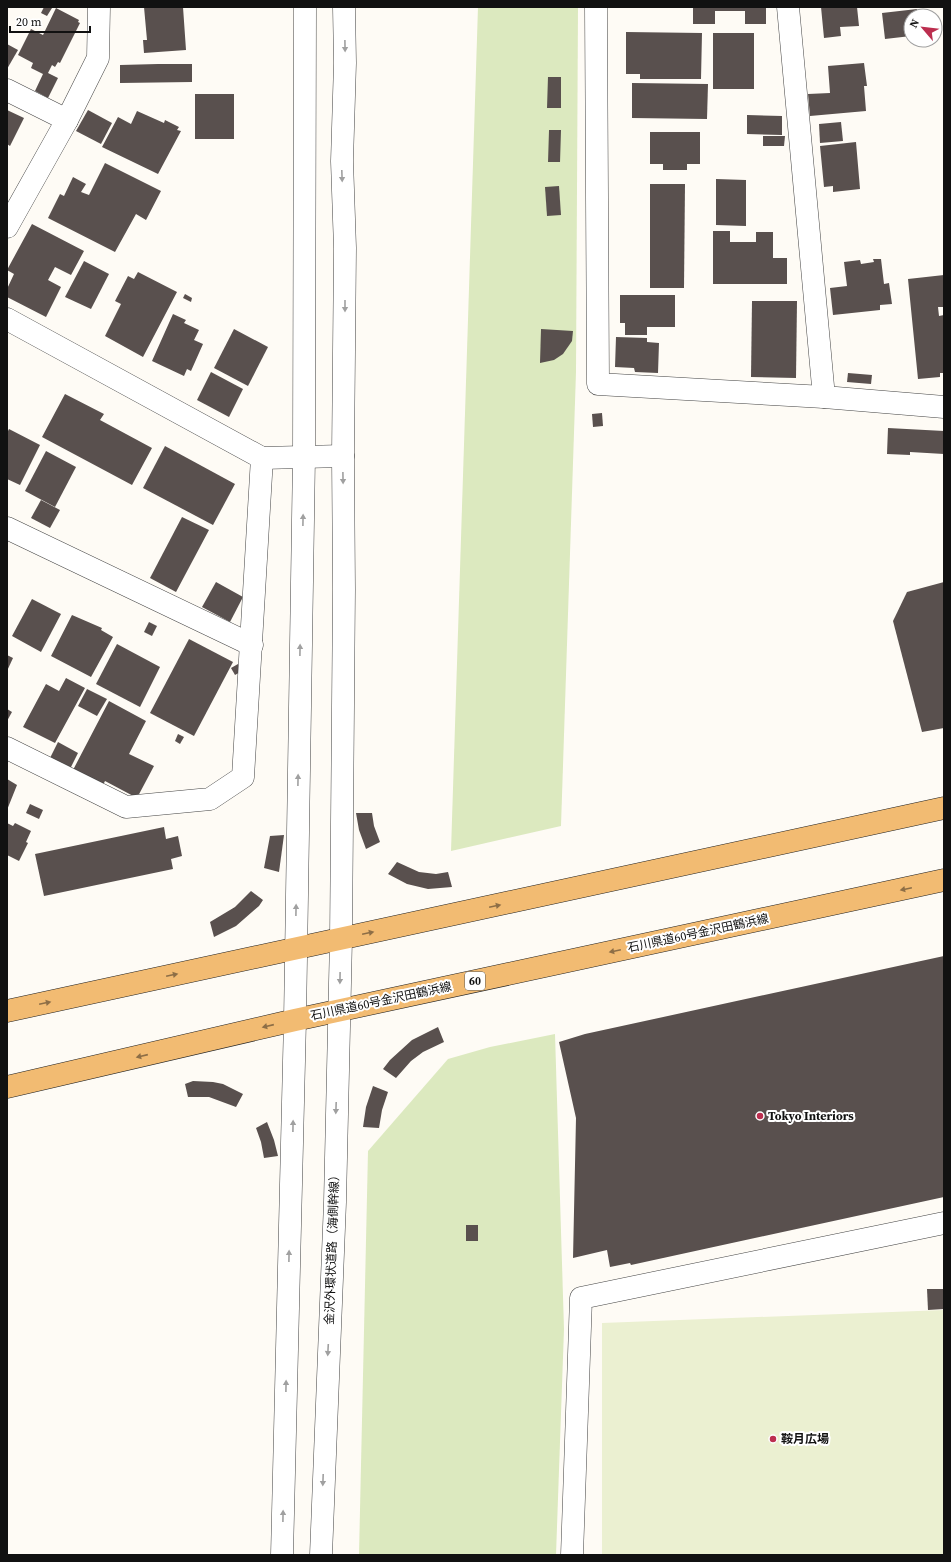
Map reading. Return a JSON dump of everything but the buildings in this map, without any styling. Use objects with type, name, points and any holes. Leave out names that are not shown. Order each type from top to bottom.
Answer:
[{"type":"main road","points":[[7,1011],[944,808]]},
{"type":"main road","name":"石川県道60号金沢田鶴浜線","points":[[7,1087],[339,1010],[944,880]]},
{"type":"street","points":[[7,227],[67,120],[98,58],[99,7]]},
{"type":"street","points":[[282,1555],[295,1020],[304,457],[305,7]]},
{"type":"street","name":"金沢外環状道路（海側幹線）","points":[[320,1555],[335,1202],[341,939],[344,589],[343,456],[345,248],[342,160],[345,63],[344,7]]},
{"type":"street","points":[[596,7],[598,384],[824,397],[944,407]]},
{"type":"street","points":[[788,7],[824,397]]},
{"type":"street","points":[[7,90],[67,120]]},
{"type":"street","points":[[7,319],[262,458],[343,456]]},
{"type":"street","points":[[7,748],[126,807],[210,799],[244,777],[262,458]]},
{"type":"street","points":[[7,528],[252,645]]},
{"type":"street","points":[[572,1555],[581,1298],[944,1222]]},
{"type":"green space","points":[[478,7],[578,7],[576,372],[561,826],[451,851]]},
{"type":"green space","points":[[555,1034],[564,1329],[556,1555],[359,1555],[368,1151],[448,1059],[490,1047]]},
{"type":"green space","name":"鞍月広場","points":[[944,1310],[944,1555],[602,1555],[602,1323]]},
{"type":"place","name":"Tokyo Interiors","points":[[760,1116]]},
{"type":"place","name":"鞍月広場","points":[[773,1439]]}]
